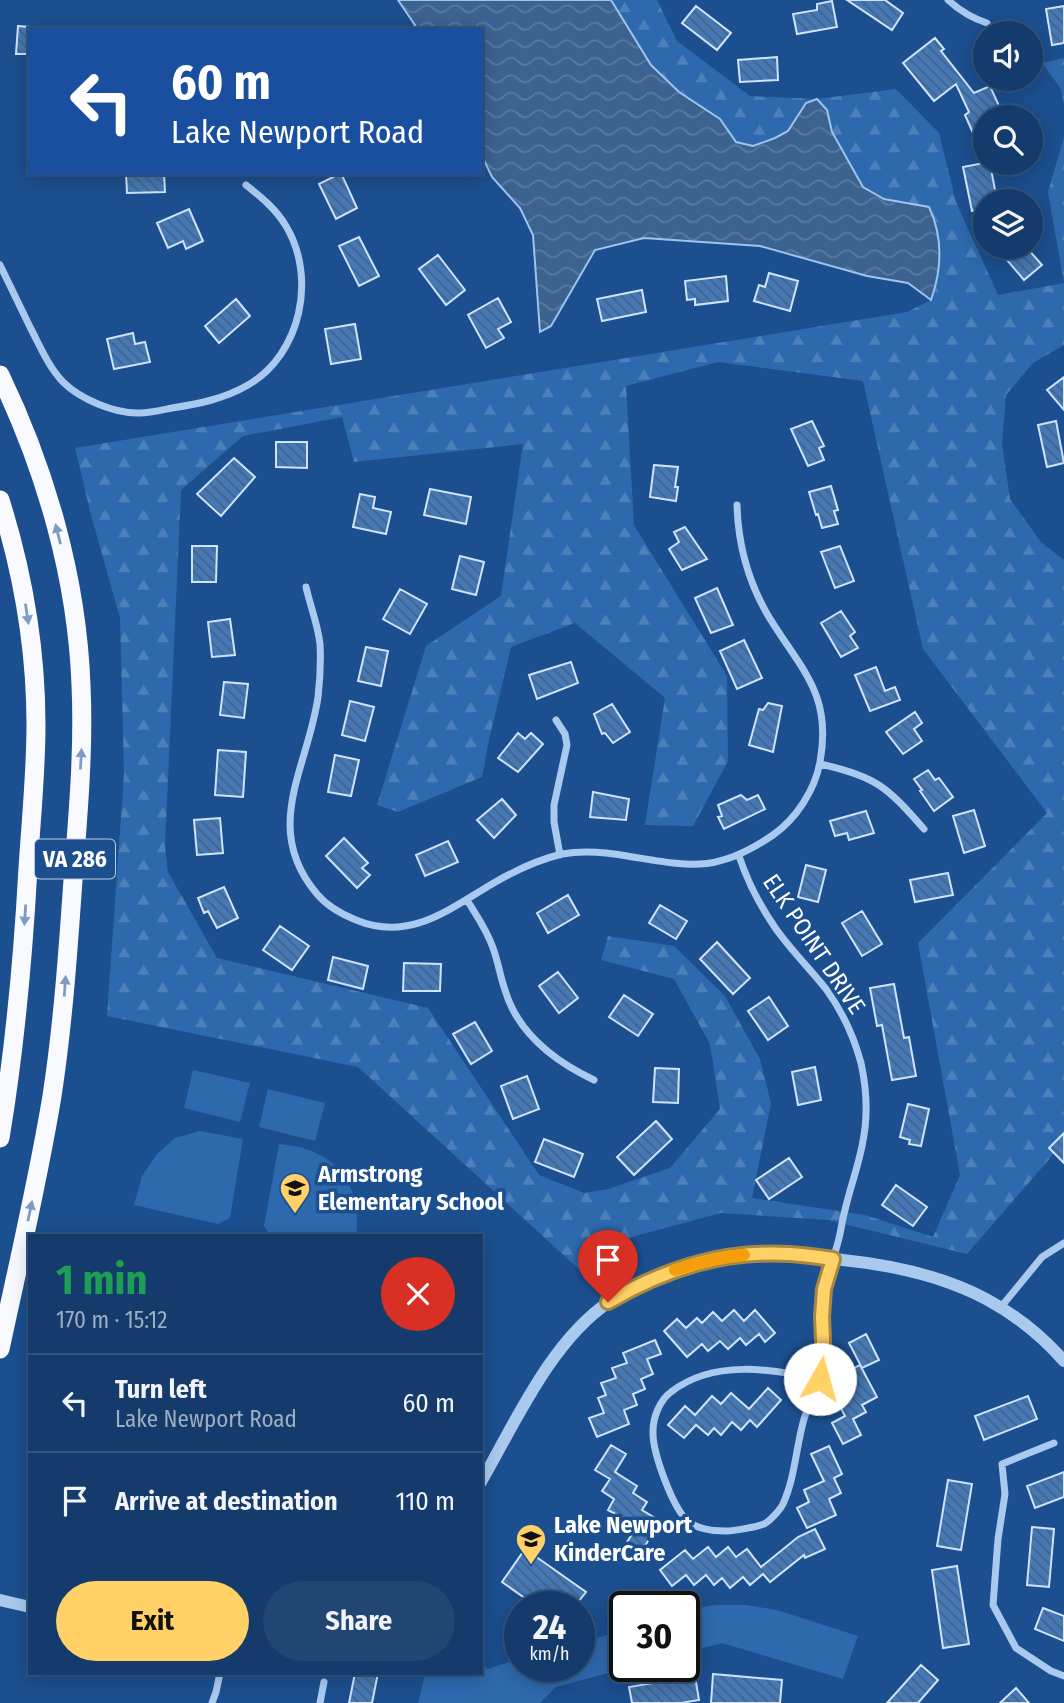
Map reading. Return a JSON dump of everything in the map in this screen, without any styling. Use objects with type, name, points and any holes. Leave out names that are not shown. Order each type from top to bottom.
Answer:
[{"type":"highway","name":"VA 286","points":[[0,375],[27,437],[57,531],[75,620],[82,714],[78,812],[61,1028],[44,1140],[0,1349]]},
{"type":"highway","name":"VA 286","points":[[0,500],[24,594],[34,663],[36,726],[21,974],[13,1054],[0,1138]]},
{"type":"street","points":[[948,0],[972,18],[981,21]]},
{"type":"street","points":[[0,265],[46,357],[64,382],[91,401],[110,409],[140,413],[198,404],[226,396],[249,385],[278,358],[289,340],[299,312],[302,280],[299,256],[277,213],[246,185]]},
{"type":"street","points":[[306,587],[320,642],[320,671],[318,699],[290,807],[289,827],[298,865],[307,882],[328,905],[344,916],[372,925],[400,927],[419,924],[437,917],[520,869],[560,855],[598,851],[682,865],[721,862],[755,847],[780,830],[796,814],[807,797],[820,764],[823,735],[821,713],[816,692],[807,674],[766,611],[752,584],[742,554],[737,505]]},
{"type":"street","points":[[556,720],[565,734],[567,745],[554,805],[560,855]]},
{"type":"street","points":[[820,764],[849,770],[881,785],[924,829]]},
{"type":"street","name":"ELK POINT DRIVE","points":[[738,856],[759,904],[839,1009],[860,1060],[866,1096],[862,1146],[824,1289],[824,1363],[820,1379]]},
{"type":"street","points":[[467,900],[494,948],[505,991],[522,1027],[554,1058],[594,1080]]},
{"type":"street","points":[[1001,1307],[1042,1257],[1064,1243]]},
{"type":"street","points":[[483,1478],[537,1381],[576,1331],[608,1302],[636,1286],[696,1263],[727,1257],[789,1254],[870,1262],[914,1272],[955,1285],[1001,1307],[1029,1327],[1064,1362]]},
{"type":"street","points":[[749,1368],[820,1379],[804,1418],[795,1466],[782,1507],[765,1524],[727,1531],[703,1528],[689,1522],[676,1506],[657,1457],[653,1431],[658,1409],[669,1393],[694,1378],[749,1368]]},
{"type":"street","points":[[1054,1443],[1002,1464],[1005,1494],[998,1539],[993,1605],[1016,1648],[1051,1671],[1064,1676]]},
{"type":"street","points":[[0,1600],[28,1607]]},
{"type":"street","points":[[212,1703],[220,1675]]},
{"type":"street","points":[[320,1703],[324,1682]]},
{"type":"green space","points":[[611,0],[657,0],[677,41],[750,96],[817,99],[896,89],[939,133],[956,202],[973,240],[973,259],[982,259],[998,295],[1064,283],[1064,345],[1033,363],[1006,395],[1002,443],[1010,499],[1041,542],[1064,560],[1064,1142],[967,1254],[828,1220],[721,1213],[618,1243],[582,1272],[358,1067],[107,1016],[124,774],[120,618],[75,448],[907,312],[931,300],[911,203],[884,199],[863,187],[832,132],[827,110],[806,103],[788,131],[752,146],[736,142],[720,119],[679,92],[651,65]],"holes":[[[718,362],[863,381],[923,649],[1047,813],[918,943],[960,1175],[933,1237],[865,1215],[752,1198],[771,1103],[760,1059],[725,996],[674,946],[608,936],[601,960],[674,979],[710,1044],[720,1109],[670,1168],[608,1189],[584,1193],[539,1175],[428,1008],[217,958],[168,872],[165,846],[181,490],[243,436],[342,417],[354,462],[523,444],[501,596],[426,646],[377,805],[398,812],[482,777],[511,647],[575,623],[665,698],[645,825],[693,826],[728,761],[727,676],[634,525],[626,386]]]},
{"type":"green space","points":[[1064,58],[1064,105],[1061,89],[1043,63]]},
{"type":"green space","points":[[1064,137],[1064,283],[1048,192]]},
{"type":"green space","points":[[193,1070],[250,1083],[240,1122],[184,1108]]},
{"type":"green space","points":[[268,1089],[325,1103],[315,1141],[259,1127]]},
{"type":"green space","points":[[200,1131],[243,1139],[230,1218],[218,1224],[134,1205],[142,1176],[157,1154],[175,1138]]},
{"type":"green space","points":[[279,1144],[300,1147],[320,1155],[341,1171],[348,1182],[356,1207],[356,1234],[269,1234],[264,1226]]},
{"type":"green space","points":[[746,1605],[777,1610],[858,1636],[843,1679],[722,1643],[700,1649],[700,1608]]},
{"type":"green space","points":[[609,1635],[609,1673],[595,1677],[595,1638]]},
{"type":"green space","points":[[483,1662],[487,1669],[504,1664],[504,1682],[575,1682],[556,1687],[540,1703],[418,1703],[425,1675],[483,1675]]},
{"type":"water","points":[[398,0],[611,0],[651,65],[679,92],[720,119],[736,142],[753,146],[775,138],[788,131],[806,103],[817,99],[827,110],[832,132],[863,187],[884,199],[929,207],[939,241],[939,265],[931,300],[908,283],[867,276],[760,246],[644,238],[595,250],[551,326],[540,332],[533,235],[520,208],[492,177],[483,158],[483,28],[414,28],[415,25]]},
{"type":"building","points":[[847,0],[885,0],[903,13],[892,30]]},
{"type":"building","points":[[832,1],[837,27],[797,34],[793,14],[817,10],[817,4]]},
{"type":"building","points":[[696,6],[731,33],[717,50],[682,23]]},
{"type":"building","points":[[1064,6],[1064,43],[1052,45],[1046,9]]},
{"type":"building","points":[[18,26],[30,27],[28,54],[16,54]]},
{"type":"building","points":[[935,38],[944,49],[941,51],[974,93],[992,91],[999,105],[973,105],[973,133],[965,115],[969,112],[956,84],[934,101],[903,63]]},
{"type":"building","points":[[777,57],[778,80],[740,82],[738,60]]},
{"type":"building","points":[[973,165],[973,175],[992,175],[995,189],[973,189],[972,211],[963,167]]},
{"type":"building","points":[[126,175],[164,175],[165,192],[127,193]]},
{"type":"building","points":[[342,175],[357,208],[336,219],[319,184]]},
{"type":"building","points":[[189,209],[203,241],[186,249],[183,241],[168,248],[157,223]]},
{"type":"building","points":[[359,237],[379,276],[359,286],[339,246]]},
{"type":"building","points":[[438,255],[465,290],[446,305],[419,269]]},
{"type":"building","points":[[1006,259],[1037,259],[1042,265],[1024,280]]},
{"type":"building","points":[[769,273],[798,281],[790,311],[754,301],[759,285],[765,287]]},
{"type":"building","points":[[726,276],[728,301],[695,305],[695,299],[687,300],[685,281]]},
{"type":"building","points":[[642,290],[646,312],[602,321],[597,299]]},
{"type":"building","points":[[498,298],[511,322],[498,329],[504,338],[486,348],[468,315]]},
{"type":"building","points":[[236,299],[250,316],[219,343],[205,326]]},
{"type":"building","points":[[355,324],[361,359],[331,364],[325,329]]},
{"type":"building","points":[[133,333],[135,344],[145,342],[150,362],[114,369],[107,339]]},
{"type":"building","points":[[1064,377],[1064,410],[1047,390]]},
{"type":"building","points":[[812,421],[824,446],[819,448],[824,460],[808,466],[791,429]]},
{"type":"building","points":[[1056,421],[1064,463],[1047,467],[1038,425]]},
{"type":"building","points":[[276,442],[307,442],[307,468],[276,467]]},
{"type":"building","points":[[234,458],[255,477],[221,516],[197,494]]},
{"type":"building","points":[[654,465],[678,467],[676,501],[650,497]]},
{"type":"building","points":[[831,486],[838,510],[834,511],[838,524],[822,528],[809,492]]},
{"type":"building","points":[[430,489],[471,497],[466,524],[424,515]]},
{"type":"building","points":[[360,494],[375,497],[373,508],[391,512],[386,534],[353,527]]},
{"type":"building","points":[[685,527],[707,559],[682,570],[669,549],[679,542],[674,532]]},
{"type":"building","points":[[192,546],[217,546],[216,582],[192,582]]},
{"type":"building","points":[[840,546],[854,581],[835,588],[821,552]]},
{"type":"building","points":[[460,556],[484,562],[476,595],[452,589]]},
{"type":"building","points":[[717,588],[733,625],[711,633],[695,598]]},
{"type":"building","points":[[400,589],[427,604],[410,634],[383,619]]},
{"type":"building","points":[[841,611],[855,632],[850,636],[858,648],[841,657],[821,623]]},
{"type":"building","points":[[230,619],[235,655],[212,657],[208,622]]},
{"type":"building","points":[[744,640],[762,678],[737,689],[720,651]]},
{"type":"building","points":[[366,647],[388,651],[381,686],[358,681]]},
{"type":"building","points":[[571,662],[578,683],[537,699],[529,675]]},
{"type":"building","points":[[876,667],[885,691],[895,687],[900,700],[870,711],[855,675]]},
{"type":"building","points":[[224,682],[248,684],[244,718],[220,715]]},
{"type":"building","points":[[350,701],[374,707],[365,741],[342,735]]},
{"type":"building","points":[[768,703],[782,706],[773,752],[749,745],[759,709],[763,710]]},
{"type":"building","points":[[612,704],[630,732],[613,743],[605,733],[602,734],[594,714]]},
{"type":"building","points":[[915,712],[922,723],[914,729],[922,741],[903,754],[886,732]]},
{"type":"building","points":[[518,733],[525,739],[531,733],[543,744],[518,772],[498,758]]},
{"type":"building","points":[[218,750],[246,752],[243,797],[215,795]]},
{"type":"building","points":[[335,755],[359,760],[351,796],[328,792]]},
{"type":"building","points":[[928,770],[935,780],[939,778],[953,797],[934,811],[914,779]]},
{"type":"building","points":[[593,792],[629,799],[626,820],[590,817]]},
{"type":"building","points":[[741,795],[747,800],[758,795],[765,809],[724,829],[718,817],[722,816],[718,805]]},
{"type":"building","points":[[502,799],[516,815],[494,838],[477,820]]},
{"type":"building","points":[[974,810],[985,846],[964,853],[953,816]]},
{"type":"building","points":[[866,811],[874,833],[849,840],[847,833],[835,836],[830,821]]},
{"type":"building","points":[[220,818],[223,853],[197,855],[194,820]]},
{"type":"building","points":[[344,838],[368,863],[362,868],[370,875],[357,888],[326,856]]},
{"type":"building","points":[[448,841],[458,862],[425,876],[416,855]]},
{"type":"building","points":[[806,865],[826,870],[818,902],[798,897]]},
{"type":"building","points":[[948,873],[953,895],[915,902],[910,880]]},
{"type":"building","points":[[224,887],[238,918],[217,928],[208,911],[204,913],[198,898]]},
{"type":"building","points":[[568,895],[579,915],[548,933],[537,913]]},
{"type":"building","points":[[660,905],[687,921],[676,939],[649,923]]},
{"type":"building","points":[[862,911],[882,944],[862,956],[842,923]]},
{"type":"building","points":[[280,926],[309,946],[292,970],[263,950]]},
{"type":"building","points":[[717,942],[750,978],[733,994],[700,959]]},
{"type":"building","points":[[333,957],[368,966],[363,989],[328,980]]},
{"type":"building","points":[[404,963],[441,964],[440,991],[403,991]]},
{"type":"building","points":[[558,972],[578,998],[559,1013],[539,986]]},
{"type":"building","points":[[894,984],[904,1038],[909,1037],[916,1076],[892,1080],[882,1025],[877,1026],[870,988]]},
{"type":"building","points":[[624,995],[653,1014],[638,1036],[609,1017]]},
{"type":"building","points":[[769,997],[788,1026],[768,1040],[748,1011]]},
{"type":"building","points":[[475,1022],[492,1051],[471,1064],[453,1034]]},
{"type":"building","points":[[815,1067],[821,1100],[798,1105],[792,1072]]},
{"type":"building","points":[[655,1068],[679,1069],[678,1103],[653,1102]]},
{"type":"building","points":[[527,1076],[539,1109],[513,1119],[501,1086]]},
{"type":"building","points":[[908,1104],[929,1109],[921,1146],[909,1144],[910,1140],[900,1137]]},
{"type":"building","points":[[656,1121],[672,1139],[634,1175],[617,1157]]},
{"type":"building","points":[[1064,1133],[1064,1163],[1049,1148]]},
{"type":"building","points":[[544,1139],[583,1154],[574,1177],[535,1162]]},
{"type":"building","points":[[789,1158],[802,1177],[769,1199],[756,1180]]},
{"type":"building","points":[[896,1185],[927,1207],[913,1226],[882,1205]]},
{"type":"building","points":[[734,1310],[744,1321],[755,1310],[775,1333],[765,1342],[759,1334],[746,1345],[740,1338],[728,1349],[720,1341],[708,1351],[702,1344],[687,1357],[664,1331],[677,1319],[686,1328],[697,1318],[702,1323],[713,1312],[722,1321]]},
{"type":"building","points":[[866,1334],[879,1360],[862,1368],[849,1343]]},
{"type":"building","points":[[655,1340],[661,1354],[647,1359],[653,1374],[641,1379],[645,1389],[633,1394],[637,1405],[624,1410],[629,1424],[597,1437],[589,1418],[604,1413],[598,1398],[606,1395],[601,1383],[616,1378],[612,1368],[627,1363],[623,1353]]},
{"type":"building","points":[[860,1365],[877,1397],[862,1405],[866,1412],[853,1419],[861,1435],[843,1444],[832,1423],[845,1416],[833,1393],[845,1387],[839,1375]]},
{"type":"building","points":[[768,1388],[781,1400],[757,1427],[750,1420],[741,1430],[732,1422],[721,1435],[714,1428],[708,1435],[696,1425],[684,1438],[668,1425],[685,1406],[695,1415],[712,1396],[721,1404],[731,1393],[749,1409]]},
{"type":"building","points":[[1028,1396],[1037,1419],[984,1440],[975,1416]]},
{"type":"building","points":[[611,1445],[626,1454],[615,1472],[637,1486],[633,1493],[647,1502],[642,1510],[660,1521],[642,1551],[627,1542],[634,1531],[618,1522],[621,1517],[608,1510],[614,1499],[602,1491],[610,1479],[595,1470]]},
{"type":"building","points":[[829,1446],[842,1474],[834,1478],[841,1493],[829,1499],[836,1515],[807,1528],[797,1508],[809,1502],[804,1490],[824,1481],[811,1454]]},
{"type":"building","points":[[1064,1472],[1064,1497],[1035,1508],[1027,1486]]},
{"type":"building","points":[[948,1480],[972,1484],[961,1550],[937,1546]]},
{"type":"building","points":[[1032,1527],[1054,1529],[1049,1587],[1027,1585]]},
{"type":"building","points":[[815,1529],[825,1549],[805,1558],[804,1555],[770,1582],[763,1574],[750,1585],[743,1577],[730,1588],[722,1578],[714,1585],[706,1575],[694,1585],[686,1575],[672,1586],[660,1570],[685,1550],[693,1559],[708,1547],[716,1557],[728,1547],[736,1557],[747,1549],[761,1567],[798,1537]]},
{"type":"building","name":"Lake Newport KinderCare","points":[[525,1549],[585,1591],[515,1591],[502,1582]]},
{"type":"building","points":[[957,1566],[969,1644],[943,1648],[932,1570]]},
{"type":"building","points":[[1043,1608],[1064,1616],[1064,1641],[1035,1629]]},
{"type":"building","points":[[921,1665],[938,1680],[918,1703],[887,1703]]},
{"type":"building","points":[[713,1674],[782,1680],[780,1703],[711,1703]]},
{"type":"building","points":[[355,1675],[378,1675],[372,1703],[349,1703]]},
{"type":"building","points":[[659,1682],[696,1682],[699,1700],[681,1703],[632,1703],[629,1687]]},
{"type":"building","points":[[1016,1688],[1029,1703],[1000,1703]]},
{"type":"slow traffic","points":[[675,1270],[696,1263],[744,1255]]},
{"type":"place","name":"Armstrong Elementary School","points":[[295,1215]]},
{"type":"place","name":"Lake Newport KinderCare","points":[[531,1566]]},
{"type":"route","points":[[608,1302],[662,1274],[727,1257],[789,1254],[833,1259],[824,1289],[824,1363],[820,1379]]}]
